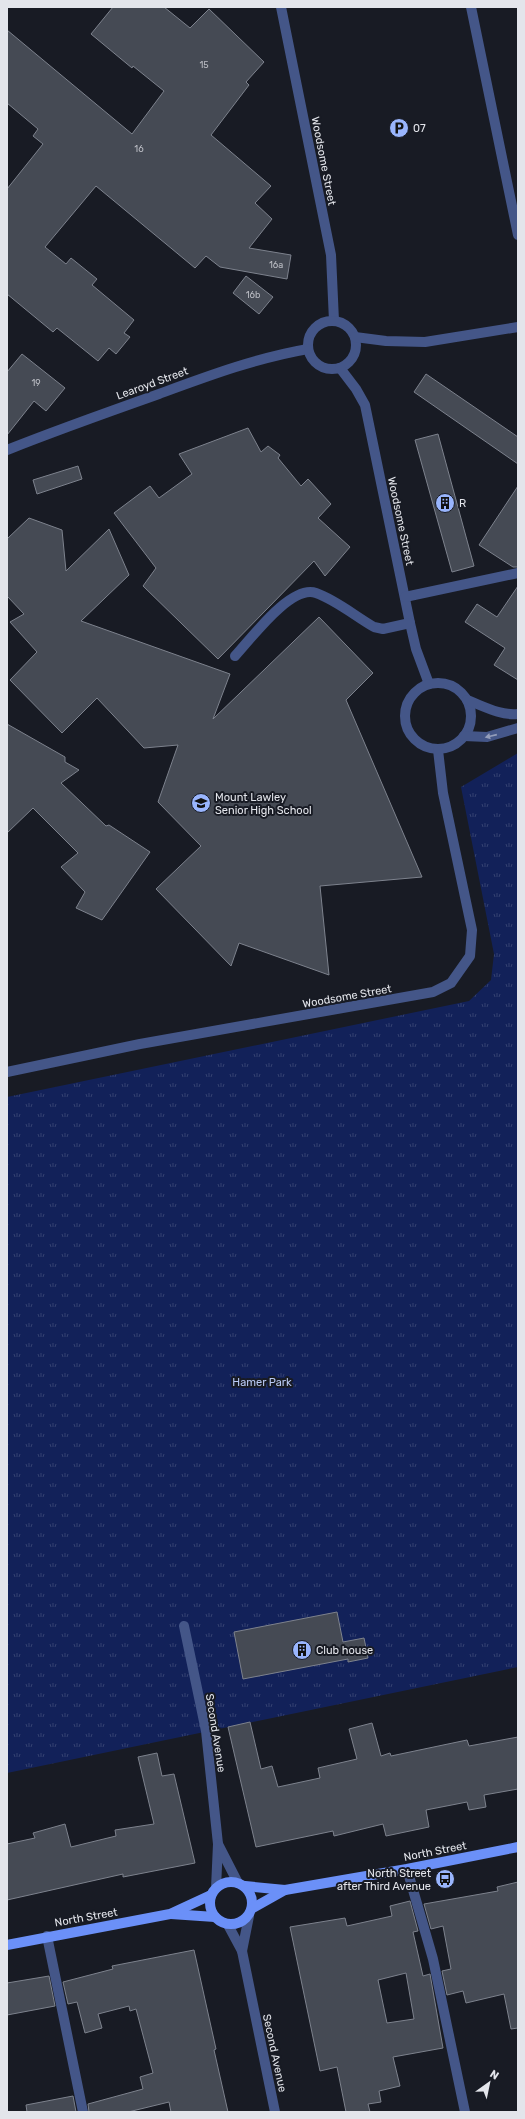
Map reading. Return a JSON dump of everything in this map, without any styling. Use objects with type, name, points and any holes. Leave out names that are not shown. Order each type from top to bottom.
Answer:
[{"type":"main road","name":"North Street","points":[[241,1884],[285,1890],[407,1869],[518,1846]]},
{"type":"main road","points":[[222,1884],[241,1884],[252,1896],[251,1912],[243,1922],[228,1925],[215,1917],[210,1903],[214,1892],[222,1884]]},
{"type":"main road","name":"North Street","points":[[251,1912],[285,1890]]},
{"type":"main road","name":"North Street","points":[[170,1914],[214,1892]]},
{"type":"main road","name":"North Street","points":[[7,1945],[47,1936],[170,1914],[215,1917]]},
{"type":"street","name":"Woodsome Street","points":[[281,7],[331,255],[334,320]]},
{"type":"street","points":[[471,7],[518,235]]},
{"type":"street","points":[[334,320],[347,326],[356,337],[357,345],[352,359],[340,368],[333,370],[319,366],[313,361],[308,349],[308,340],[314,328],[327,321],[334,320]]},
{"type":"street","points":[[356,337],[386,341],[424,342],[518,327]]},
{"type":"street","name":"Learoyd Street","points":[[7,450],[211,374],[258,359],[308,349]]},
{"type":"street","name":"Woodsome Street","points":[[340,368],[356,389],[365,405],[416,650],[429,684]]},
{"type":"street","points":[[405,597],[518,573]]},
{"type":"street","points":[[235,656],[288,600],[301,592],[314,592],[374,627],[383,628],[410,623]]},
{"type":"street","points":[[429,684],[449,684],[458,689],[467,700],[472,713],[468,732],[455,745],[438,750],[428,748],[418,743],[406,726],[406,705],[419,688],[429,684]]},
{"type":"street","points":[[467,700],[490,709],[512,715],[518,714]]},
{"type":"street","points":[[464,736],[487,737],[518,728]]},
{"type":"street","name":"Woodsome Street","points":[[7,1072],[140,1044],[433,992],[451,983],[470,956],[472,930],[443,793],[438,750]]},
{"type":"street","name":"Second Avenue","points":[[184,1626],[206,1731],[218,1844],[214,1892]]},
{"type":"street","name":"Second Avenue","points":[[218,1844],[241,1884]]},
{"type":"street","points":[[407,1869],[433,1959],[465,2112]]},
{"type":"street","name":"Second Avenue","points":[[242,1951],[251,1912]]},
{"type":"street","name":"Second Avenue","points":[[228,1925],[242,1951],[275,2112]]},
{"type":"street","points":[[47,1936],[83,2112]]},
{"type":"green space","name":"Hamer Park","points":[[518,753],[518,1667],[7,1773],[7,1097],[469,1001],[491,980],[494,954],[461,787]]},
{"type":"building","points":[[113,7],[164,7],[190,28],[209,9],[264,62],[246,82],[249,85],[211,135],[271,186],[255,203],[272,219],[249,248],[291,255],[287,279],[220,267],[206,256],[195,268],[96,186],[45,247],[66,264],[71,258],[97,279],[92,285],[134,320],[124,333],[130,337],[116,354],[109,348],[98,361],[57,328],[53,332],[7,294],[7,189],[43,144],[33,136],[38,129],[7,103],[7,30],[132,134],[164,91],[133,66],[132,68],[91,34]]},
{"type":"building","points":[[246,276],[273,297],[259,314],[233,293]]},
{"type":"building","points":[[22,354],[65,388],[46,411],[34,401],[7,435],[7,372]]},
{"type":"building","points":[[426,374],[518,437],[518,464],[414,392]]},
{"type":"building","points":[[248,428],[261,452],[268,446],[280,455],[278,458],[301,486],[308,479],[331,504],[318,518],[350,547],[325,576],[314,561],[218,659],[143,586],[156,568],[114,513],[150,486],[159,498],[192,474],[179,454]]},
{"type":"building","name":"R","points":[[438,434],[474,566],[452,572],[415,440]]},
{"type":"building","points":[[78,466],[82,479],[37,494],[33,480]]},
{"type":"building","points":[[518,486],[518,567],[513,567],[479,545]]},
{"type":"building","points":[[29,518],[62,530],[66,571],[109,529],[129,575],[81,621],[230,674],[213,719],[319,617],[373,673],[346,700],[422,877],[320,886],[329,975],[239,943],[231,966],[156,889],[201,846],[158,802],[178,745],[144,748],[97,698],[62,733],[10,680],[37,652],[10,622],[24,614],[7,596],[7,539]]},
{"type":"building","points":[[518,586],[518,680],[494,665],[505,648],[465,622],[477,604],[497,617]]},
{"type":"building","points":[[7,724],[65,757],[65,762],[79,770],[61,783],[106,826],[109,825],[150,852],[102,920],[76,908],[85,892],[61,867],[78,853],[33,808],[7,833]]},
{"type":"building","name":"Club house","points":[[337,1612],[343,1642],[364,1638],[368,1658],[348,1662],[348,1659],[243,1679],[234,1632]]},
{"type":"building","points":[[250,1722],[261,1769],[272,1766],[278,1787],[320,1778],[318,1768],[357,1759],[349,1729],[372,1723],[381,1756],[390,1753],[391,1756],[467,1740],[469,1746],[518,1737],[518,1789],[484,1795],[486,1807],[469,1810],[467,1802],[426,1810],[429,1827],[386,1836],[383,1824],[334,1836],[333,1831],[256,1847],[228,1727]]},
{"type":"building","points":[[157,1753],[162,1776],[174,1774],[195,1863],[123,1877],[123,1874],[7,1900],[7,1844],[35,1838],[33,1833],[65,1824],[71,1847],[116,1836],[115,1830],[154,1824],[138,1757]]},
{"type":"building","points":[[518,1882],[518,2028],[511,2029],[504,1994],[466,2003],[463,1991],[447,1995],[442,1971],[451,1969],[443,1926],[431,1929],[424,1904],[498,1891],[497,1887]]},
{"type":"building","points":[[410,1901],[418,1931],[413,1932],[423,1976],[430,1974],[443,2048],[393,2057],[400,2086],[379,2091],[381,2102],[368,2104],[370,2112],[346,2112],[337,2067],[320,2071],[290,1927],[345,1918],[347,1926],[392,1916],[390,1906]],"holes":[[[406,1973],[414,2019],[387,2023],[378,1980]]]},
{"type":"building","points":[[194,1950],[228,2112],[171,2112],[169,2102],[128,2112],[89,2112],[88,2104],[143,2089],[140,2077],[153,2073],[136,2009],[130,2011],[129,2006],[98,2014],[102,2028],[85,2033],[77,2002],[68,2004],[63,1982],[113,1969],[112,1966]]},
{"type":"building","points":[[49,1976],[55,2006],[7,2015],[7,1983]]},
{"type":"building","points":[[73,2096],[76,2112],[27,2112],[26,2105]]},
{"type":"place","name":"07","points":[[399,128]]},
{"type":"place","name":"R","points":[[445,503]]},
{"type":"place","name":"Mount Lawley Senior High School","points":[[201,803]]},
{"type":"place","name":"Club house","points":[[302,1650]]},
{"type":"place","name":"North Street after Third Avenue","points":[[445,1879]]}]
